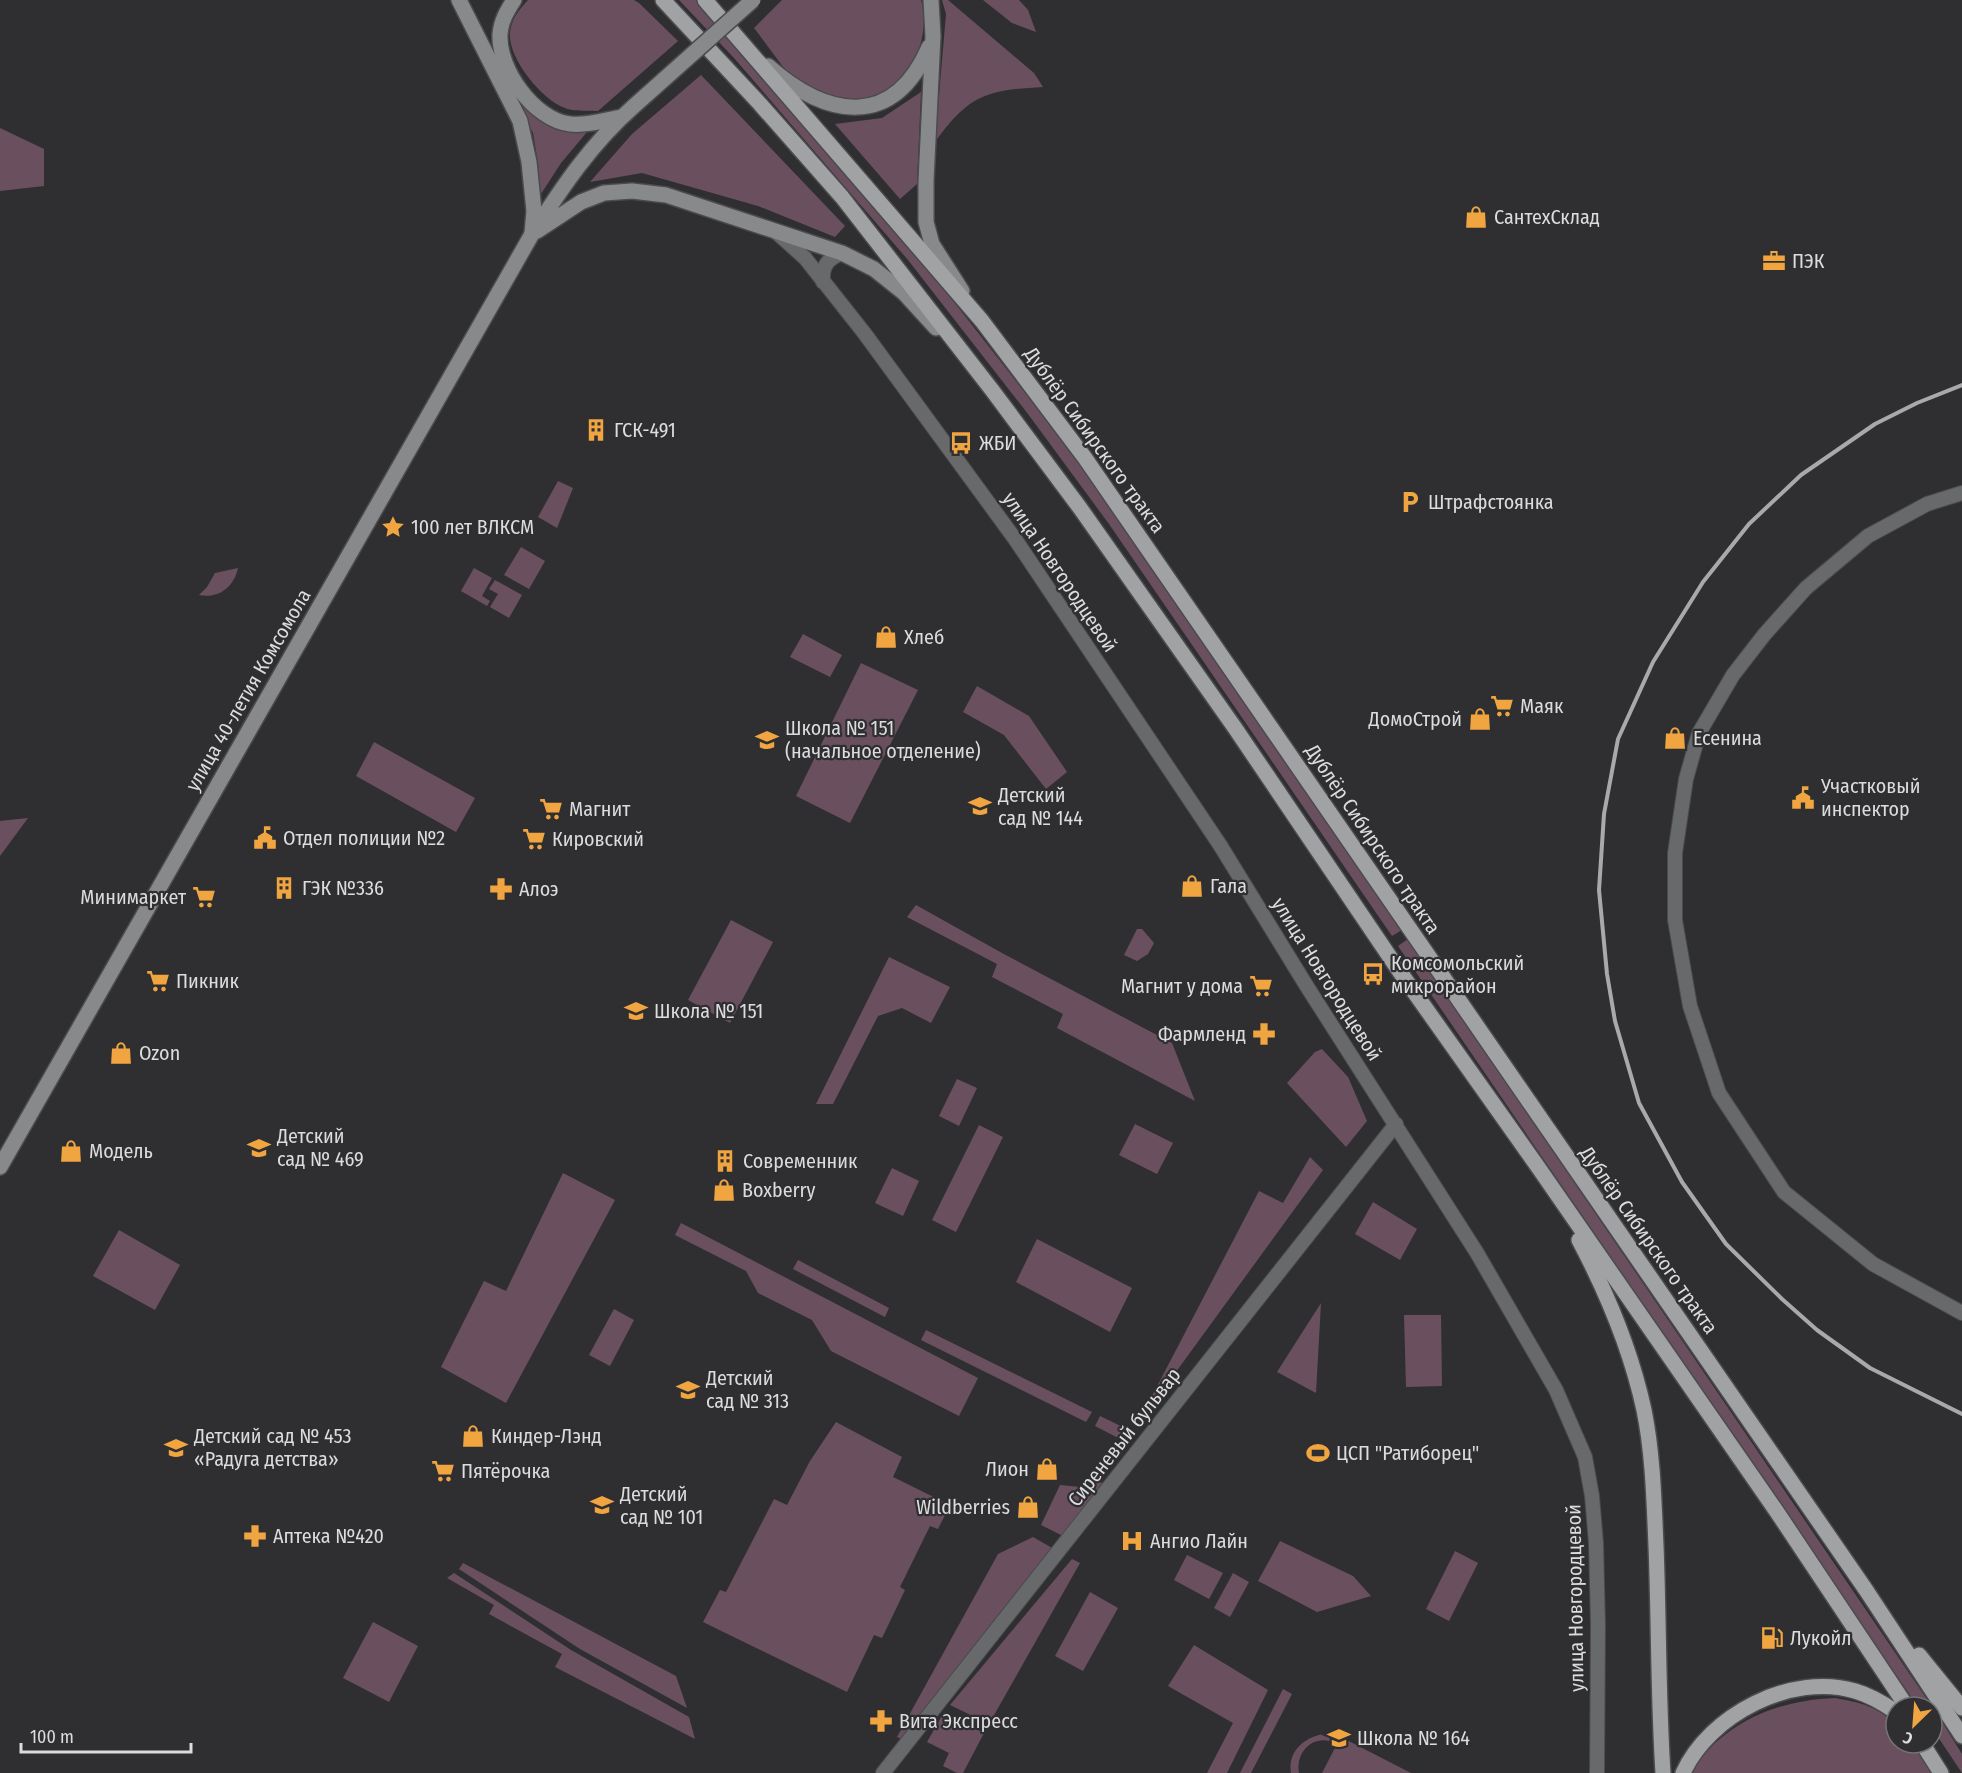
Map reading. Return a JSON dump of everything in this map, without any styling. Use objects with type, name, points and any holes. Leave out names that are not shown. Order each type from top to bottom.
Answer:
[{"type":"main road","points":[[459,0],[520,121],[531,182],[534,211],[532,234]]},
{"type":"main road","points":[[514,0],[502,21],[501,48],[512,76],[531,102],[543,112],[569,124],[621,117]]},
{"type":"main road","points":[[663,0],[842,197],[992,390],[1080,508],[1235,728],[1400,972],[1777,1512],[1899,1695]]},
{"type":"main road","name":"Дублёр Сибирского тракта","points":[[705,0],[982,321],[1085,458],[1866,1590],[1962,1736]]},
{"type":"main road","name":"улица 40-летия Комсомола","points":[[0,1167],[532,234],[571,174],[609,128],[753,0]]},
{"type":"main road","points":[[932,0],[933,36],[926,222],[932,244],[982,321]]},
{"type":"main road","points":[[742,42],[779,76],[797,89],[833,104],[859,108],[881,104],[903,88],[921,64],[933,36]]},
{"type":"main road","points":[[532,234],[581,202],[604,193],[632,190],[666,195],[842,253],[874,269],[904,293],[992,390]]},
{"type":"main road","points":[[1538,1167],[1591,1263],[1615,1317],[1644,1411],[1652,1470],[1655,1520],[1663,1773]]},
{"type":"main road","points":[[1866,1590],[1962,1708]]},
{"type":"main road","points":[[1683,1773],[1705,1740],[1723,1722],[1766,1699],[1787,1692],[1827,1687],[1853,1690],[1884,1705]]},
{"type":"main road","points":[[1930,1755],[1941,1773]]},
{"type":"main road","points":[[1938,1755],[1949,1773]]},
{"type":"street","name":"улица Новгородцевой","points":[[776,232],[805,258],[865,334],[1022,549],[1221,845],[1306,985],[1477,1253],[1556,1390],[1585,1457],[1592,1496],[1596,1543],[1597,1773]]},
{"type":"street","points":[[823,282],[826,263],[842,253]]},
{"type":"street","points":[[1962,493],[1927,504],[1868,536],[1806,588],[1764,635],[1733,675],[1699,733],[1686,779],[1675,853],[1675,920],[1690,1006],[1719,1093],[1784,1192],[1873,1264],[1962,1312]]},
{"type":"street","name":"Сиреневый бульвар","points":[[883,1773],[1396,1124]]},
{"type":"shaded area","points":[[528,0],[634,0],[678,41],[598,111],[569,109],[556,103],[537,87],[514,53],[510,32],[512,22]]},
{"type":"shaded area","points":[[679,0],[696,0],[748,56],[925,265],[1069,449],[1136,541],[1402,930],[1392,936],[1109,524],[1028,414],[908,260],[734,58]]},
{"type":"shaded area","points":[[782,0],[921,0],[924,16],[919,49],[902,78],[875,96],[844,99],[813,91],[796,82],[754,28]]},
{"type":"shaded area","points":[[942,0],[948,0],[1034,73],[1043,87],[1007,90],[980,98],[958,114],[935,142],[946,14]]},
{"type":"shaded area","points":[[983,0],[1019,0],[1028,10],[1036,32],[1012,23]]},
{"type":"shaded area","points":[[701,75],[845,226],[835,237],[758,206],[642,173],[590,182],[632,134]]},
{"type":"shaded area","points":[[509,86],[571,131],[587,132],[561,163],[539,197],[538,163],[533,133]]},
{"type":"shaded area","points":[[921,92],[917,184],[900,199],[835,124],[882,118]]},
{"type":"shaded area","points":[[0,128],[44,149],[44,186],[0,191]]},
{"type":"shaded area","points":[[558,481],[573,488],[557,528],[538,517]]},
{"type":"shaded area","points":[[521,547],[545,561],[529,589],[504,575]]},
{"type":"shaded area","points":[[238,568],[233,581],[224,590],[213,595],[199,595],[215,573]]},
{"type":"shaded area","points":[[474,568],[492,578],[482,596],[490,601],[487,606],[461,591]]},
{"type":"shaded area","points":[[495,580],[522,595],[509,618],[490,607],[498,594],[489,589]]},
{"type":"shaded area","points":[[803,634],[842,655],[830,677],[790,657]]},
{"type":"shaded area","points":[[861,663],[918,690],[850,823],[796,796]]},
{"type":"shaded area","points":[[977,686],[1029,716],[1067,772],[1046,789],[1004,735],[963,712]]},
{"type":"shaded area","points":[[374,742],[475,798],[456,832],[356,776]]},
{"type":"shaded area","points":[[28,818],[0,856],[0,821]]},
{"type":"shaded area","points":[[916,905],[1172,1043],[1195,1101],[1057,1028],[1063,1014],[992,977],[997,964],[907,917]]},
{"type":"shaded area","points":[[731,920],[773,942],[730,1023],[688,1000]]},
{"type":"shaded area","points":[[1137,929],[1142,929],[1154,943],[1148,954],[1137,961],[1124,955]]},
{"type":"shaded area","points":[[1408,939],[1924,1695],[1910,1695],[1398,946]]},
{"type":"shaded area","points":[[889,957],[950,987],[931,1023],[902,1008],[878,1016],[833,1104],[816,1104]]},
{"type":"shaded area","points":[[1322,1049],[1348,1077],[1367,1121],[1346,1147],[1287,1083],[1315,1052]]},
{"type":"shaded area","points":[[957,1079],[977,1088],[959,1126],[939,1116]]},
{"type":"shaded area","points":[[1135,1124],[1173,1143],[1157,1174],[1119,1155]]},
{"type":"shaded area","points":[[979,1125],[1003,1137],[956,1232],[932,1220]]},
{"type":"shaded area","points":[[1310,1157],[1323,1170],[1157,1398],[1152,1396],[1259,1191],[1283,1203]]},
{"type":"shaded area","points":[[892,1168],[919,1181],[903,1216],[875,1203]]},
{"type":"shaded area","points":[[563,1173],[615,1200],[506,1403],[441,1367],[484,1281],[506,1291]]},
{"type":"shaded area","points":[[1373,1202],[1417,1229],[1400,1260],[1355,1234]]},
{"type":"shaded area","points":[[681,1223],[978,1378],[959,1416],[831,1351],[812,1320],[758,1293],[746,1271],[675,1235]]},
{"type":"shaded area","points":[[119,1230],[180,1265],[155,1310],[93,1276]]},
{"type":"shaded area","points":[[1037,1239],[1132,1288],[1110,1332],[1016,1282]]},
{"type":"shaded area","points":[[798,1260],[889,1308],[885,1317],[793,1269]]},
{"type":"shaded area","points":[[1321,1303],[1316,1393],[1277,1372]]},
{"type":"shaded area","points":[[614,1309],[634,1320],[610,1366],[589,1355]]},
{"type":"shaded area","points":[[1404,1315],[1441,1315],[1442,1386],[1406,1387]]},
{"type":"shaded area","points":[[926,1330],[1092,1412],[1086,1422],[921,1340]]},
{"type":"shaded area","points":[[1100,1416],[1129,1430],[1124,1441],[1095,1426]]},
{"type":"shaded area","points":[[836,1422],[902,1457],[893,1477],[950,1505],[938,1529],[930,1526],[900,1587],[905,1590],[882,1638],[874,1635],[847,1692],[703,1622],[720,1590],[726,1592],[774,1499],[787,1505],[810,1461]]},
{"type":"shaded area","points":[[1089,1477],[1102,1483],[1063,1536],[1041,1525],[1060,1485],[1080,1487]]},
{"type":"shaded area","points":[[1033,1537],[1054,1549],[902,1739],[897,1737],[998,1554]]},
{"type":"shaded area","points":[[1280,1541],[1353,1576],[1371,1596],[1317,1612],[1258,1581]]},
{"type":"shaded area","points":[[1455,1551],[1478,1563],[1449,1621],[1426,1609]]},
{"type":"shaded area","points":[[1187,1555],[1223,1573],[1209,1599],[1174,1580]]},
{"type":"shaded area","points":[[1072,1559],[1080,1563],[989,1724],[950,1705]]},
{"type":"shaded area","points":[[463,1563],[676,1676],[687,1708],[580,1649],[459,1569]]},
{"type":"shaded area","points":[[454,1573],[571,1650],[689,1717],[695,1739],[555,1667],[562,1654],[489,1614],[494,1605],[447,1578]]},
{"type":"shaded area","points":[[1233,1573],[1249,1582],[1230,1617],[1214,1608]]},
{"type":"shaded area","points":[[1090,1592],[1118,1608],[1083,1671],[1055,1656]]},
{"type":"shaded area","points":[[373,1622],[418,1646],[389,1702],[343,1678]]},
{"type":"shaded area","points":[[1194,1645],[1268,1690],[1227,1773],[1207,1773],[1233,1723],[1168,1686]]},
{"type":"shaded area","points":[[1283,1689],[1292,1694],[1251,1773],[1240,1773]]},
{"type":"shaded area","points":[[1835,1698],[1868,1706],[1882,1713],[1884,1715],[1884,1755],[1920,1755],[1932,1773],[1693,1773],[1705,1753],[1728,1732],[1742,1723],[1786,1705]]},
{"type":"shaded area","points":[[944,1712],[984,1733],[963,1773],[957,1773],[943,1766],[949,1753],[927,1742]]},
{"type":"shaded area","points":[[1944,1725],[1962,1754],[1962,1773],[1944,1746]]},
{"type":"shaded area","points":[[1329,1733],[1411,1773],[1322,1773],[1337,1744],[1322,1740],[1309,1745],[1300,1757],[1299,1773],[1291,1773],[1292,1757],[1296,1750],[1307,1740]]},
{"type":"railway","points":[[1962,385],[1917,403],[1875,424],[1801,475],[1749,524],[1703,582],[1653,662],[1618,739],[1604,814],[1599,890],[1607,974],[1615,1021],[1639,1103],[1682,1182],[1726,1244],[1817,1330],[1870,1368],[1962,1414]]},
{"type":"place","name":"СантехСклад","points":[[1476,217]]},
{"type":"place","name":"ПЭК","points":[[1774,261]]},
{"type":"place","name":"ГСК-491","points":[[596,430]]},
{"type":"place","name":"ЖБИ","points":[[961,443]]},
{"type":"place","name":"Штрафстоянка","points":[[1410,502]]},
{"type":"place","name":"100 лет ВЛКСМ","points":[[393,527]]},
{"type":"place","name":"Хлеб","points":[[886,637]]},
{"type":"place","name":"Маяк","points":[[1502,706]]},
{"type":"place","name":"ДомоСтрой","points":[[1480,719]]},
{"type":"place","name":"Есенина","points":[[1675,738]]},
{"type":"place","name":"Школа № 151 (начальное отделение)","points":[[767,740]]},
{"type":"place","name":"Участковый инспектор","points":[[1803,798]]},
{"type":"place","name":"Детский сад № 144","points":[[980,806]]},
{"type":"place","name":"Магнит","points":[[551,809]]},
{"type":"place","name":"Отдел полиции №2","points":[[265,838]]},
{"type":"place","name":"Кировский","points":[[534,839]]},
{"type":"place","name":"Гала","points":[[1192,886]]},
{"type":"place","name":"ГЭК №336","points":[[284,888]]},
{"type":"place","name":"Алоэ","points":[[501,889]]},
{"type":"place","name":"Минимаркет","points":[[204,897]]},
{"type":"place","name":"Комсомольский микрорайон","points":[[1373,974]]},
{"type":"place","name":"Пикник","points":[[158,981]]},
{"type":"place","name":"Магнит у дома","points":[[1261,986]]},
{"type":"place","name":"Школа № 151","points":[[636,1011]]},
{"type":"place","name":"Фармленд","points":[[1264,1034]]},
{"type":"place","name":"Ozon","points":[[121,1053]]},
{"type":"place","name":"Детский сад № 469","points":[[259,1148]]},
{"type":"place","name":"Модель","points":[[71,1151]]},
{"type":"place","name":"Современник","points":[[725,1161]]},
{"type":"place","name":"Boxberry","points":[[724,1190]]},
{"type":"place","name":"Детский сад № 313","points":[[688,1390]]},
{"type":"place","name":"Киндер-Лэнд","points":[[473,1436]]},
{"type":"place","name":"Детский сад № 453 «Радуга детства»","points":[[176,1448]]},
{"type":"place","name":"ЦСП \"Ратиборец\"","points":[[1318,1453]]},
{"type":"place","name":"Лион","points":[[1047,1469]]},
{"type":"place","name":"Пятёрочка","points":[[443,1471]]},
{"type":"place","name":"Детский сад № 101","points":[[602,1505]]},
{"type":"place","name":"Wildberries","points":[[1028,1507]]},
{"type":"place","name":"Аптека №420","points":[[255,1536]]},
{"type":"place","name":"Ангио Лайн","points":[[1132,1541]]},
{"type":"place","name":"Лукойл","points":[[1772,1638]]},
{"type":"place","name":"Вита Экспресс","points":[[881,1721]]},
{"type":"place","name":"Школа № 164","points":[[1339,1738]]}]
